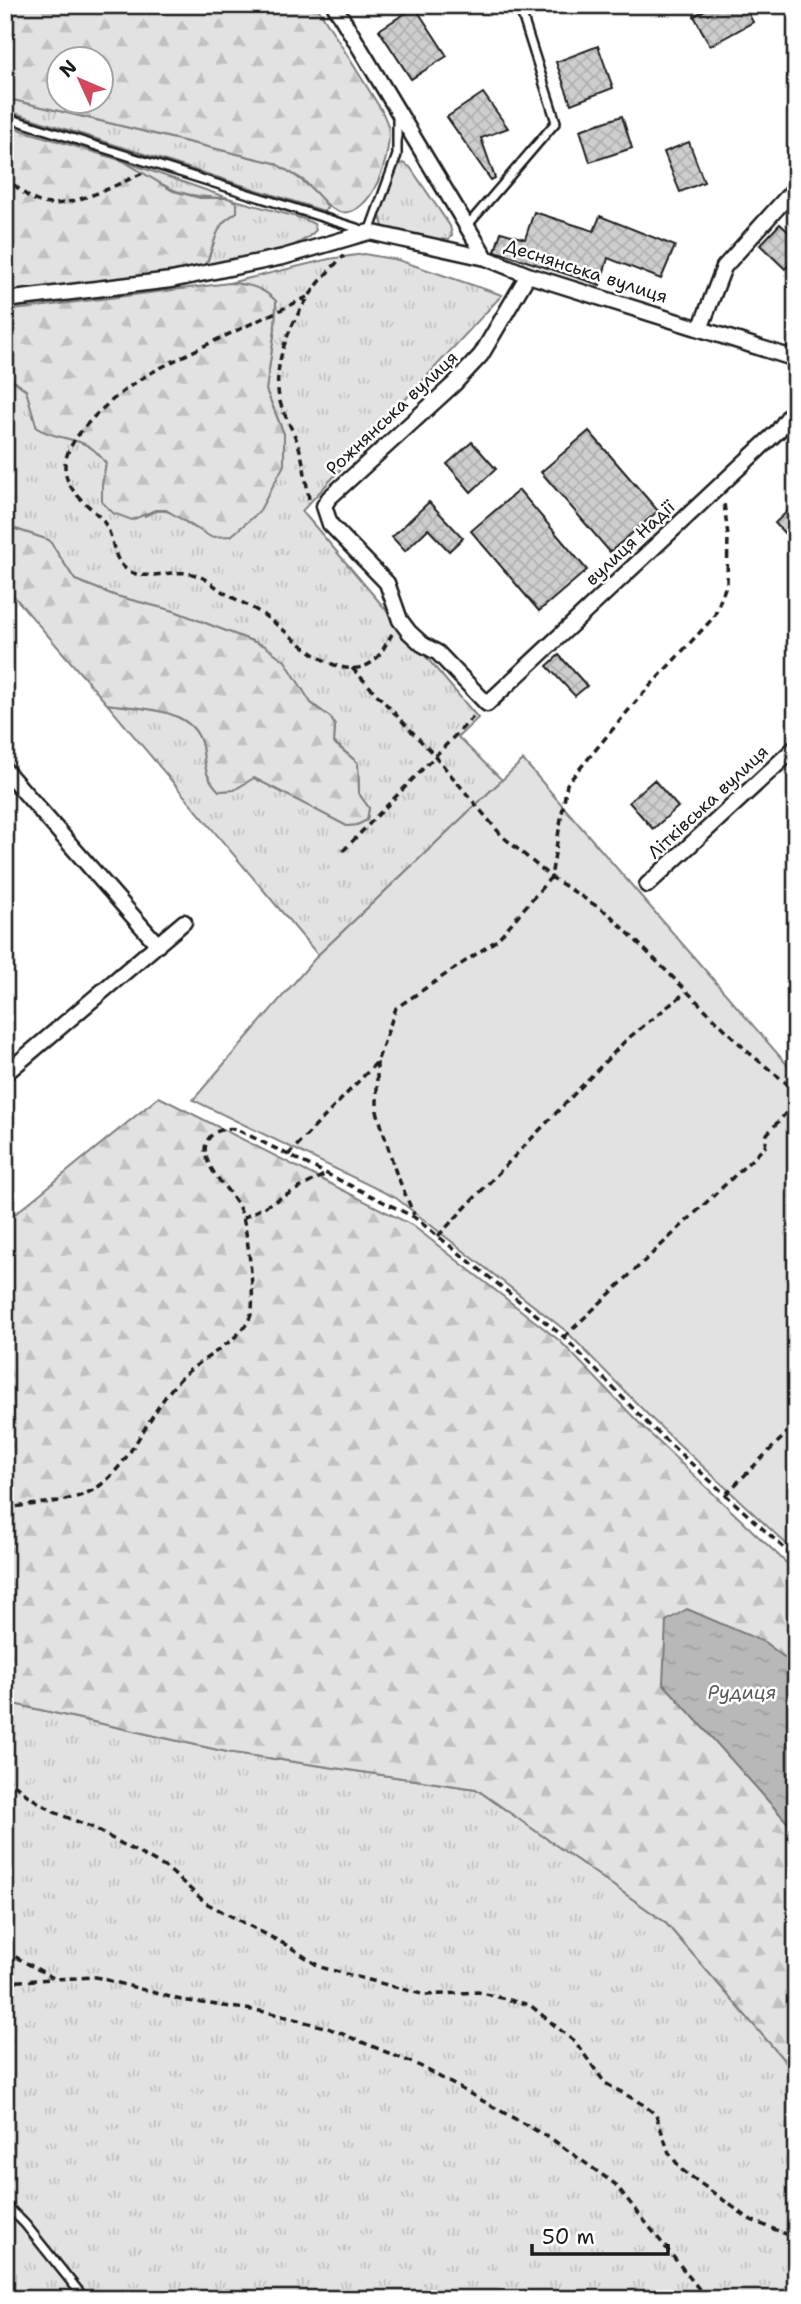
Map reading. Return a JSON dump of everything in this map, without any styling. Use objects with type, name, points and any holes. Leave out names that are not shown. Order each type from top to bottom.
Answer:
[{"type":"street","name":"Деснянська вулиця","points":[[334,5],[486,258],[528,275],[796,359]]},
{"type":"street","points":[[700,329],[724,267],[796,187]]},
{"type":"street","points":[[5,300],[171,280],[283,257],[369,233],[486,258]]},
{"type":"street","name":"Рожнянська вулиця","points":[[400,620],[387,583],[330,524],[324,506],[329,498],[454,384],[481,355],[528,275]]},
{"type":"street","name":"вулиця Надії","points":[[487,704],[778,431],[796,406]]},
{"type":"street","points":[[400,620],[422,644],[438,653],[487,704]]},
{"type":"street","name":"Літківська вулиця","points":[[647,885],[796,747]]},
{"type":"street","points":[[5,771],[158,944]]},
{"type":"street","points":[[5,1074],[184,922]]},
{"type":"lane","points":[[467,226],[556,122],[519,5]]},
{"type":"lane","points":[[5,117],[369,233],[397,155],[397,108]]},
{"type":"lane","points":[[5,2204],[25,2224],[85,2299]]},
{"type":"path","points":[[5,177],[38,202],[58,204],[88,196],[161,166]]},
{"type":"path","points":[[309,501],[299,447],[279,399],[277,375],[290,330],[307,297],[324,274],[369,233]]},
{"type":"path","points":[[307,297],[147,375],[117,397],[85,427],[71,447],[65,465],[69,482],[76,496],[103,521],[110,533],[118,562],[130,573],[144,576],[186,571],[203,578],[271,620],[304,649],[337,666],[366,666],[377,658],[400,620]]},
{"type":"path","points":[[415,1217],[395,1170],[377,1111],[377,1062],[396,1008],[497,940],[551,877],[567,784],[638,699],[714,617],[727,583],[728,536],[721,484]]},
{"type":"path","points":[[352,668],[435,756],[502,836],[551,877],[609,914],[748,1052],[796,1091]]},
{"type":"path","points":[[343,851],[487,704]]},
{"type":"path","points":[[438,1236],[626,1040],[686,992]]},
{"type":"path","points":[[288,1155],[377,1062]]},
{"type":"path","points":[[564,1337],[765,1147],[767,1134],[796,1102]]},
{"type":"path","points":[[5,1509],[29,1503],[57,1503],[80,1496],[101,1484],[119,1467],[152,1415],[181,1378],[241,1333],[250,1322],[253,1298],[243,1218],[236,1201],[206,1159],[206,1146],[212,1134],[224,1127],[236,1129],[415,1217],[564,1337],[648,1424],[796,1559]]},
{"type":"path","points":[[243,1218],[326,1174]]},
{"type":"path","points":[[726,1494],[796,1423]]},
{"type":"path","points":[[791,1555],[796,1550]]},
{"type":"path","points":[[5,1776],[45,1806],[91,1827],[168,1869],[206,1902],[290,1947],[320,1967],[425,1995],[478,1992],[530,2005],[576,2043],[605,2083],[645,2105],[656,2115],[668,2153],[682,2170],[751,2221],[796,2238]]},
{"type":"path","points":[[5,1951],[55,1979]]},
{"type":"path","points":[[5,1982],[96,1977],[181,2000],[267,2012],[328,2028],[420,2066],[554,2140],[614,2184],[707,2299]]},
{"type":"green space","points":[[5,5],[316,5],[382,111],[389,138],[384,166],[371,194],[362,205],[352,211],[340,212],[326,203],[303,180],[275,163],[80,116],[116,116],[116,46],[46,46],[46,108],[5,98]]},
{"type":"green space","points":[[5,98],[46,108],[46,116],[80,116],[275,163],[311,188],[328,207],[324,211],[5,110]]},
{"type":"green space","points":[[5,125],[123,161],[173,191],[200,198],[228,198],[237,203],[237,212],[220,226],[205,267],[5,294]]},
{"type":"green space","points":[[123,161],[228,198],[183,193],[150,178]]},
{"type":"green space","points":[[403,163],[410,167],[450,226],[452,235],[447,242],[384,230],[379,213],[397,167]]},
{"type":"green space","points":[[228,198],[304,219],[314,224],[316,230],[306,239],[279,251],[205,267],[220,226],[237,212]]},
{"type":"green space","points":[[364,254],[398,260],[502,295],[302,511],[478,718],[458,737],[502,780],[318,955],[107,704],[163,712],[188,723],[197,733],[208,775],[219,791],[234,790],[254,777],[347,826],[367,820],[369,808],[359,794],[358,763],[334,742],[335,726],[331,718],[311,703],[265,646],[174,611],[116,596],[75,580],[49,540],[13,528],[5,530],[5,377],[9,377],[26,390],[37,428],[89,446],[106,463],[102,485],[145,516],[152,512],[165,511],[194,528],[284,434],[266,390],[276,301],[254,287],[229,283],[329,259]]},
{"type":"green space","points":[[229,283],[254,287],[276,301],[266,390],[284,434],[284,465],[259,512],[231,536],[211,537],[166,510],[155,510],[132,520],[113,513],[102,502],[106,463],[88,446],[37,428],[26,390],[9,377],[5,377],[5,311]]},
{"type":"green space","points":[[12,528],[49,540],[75,580],[116,596],[174,611],[265,646],[285,661],[311,703],[331,718],[335,726],[334,743],[358,763],[359,794],[369,808],[367,820],[347,826],[254,778],[234,790],[219,791],[208,775],[197,733],[188,723],[163,712],[107,704],[5,586],[5,530]]},
{"type":"green space","points":[[523,760],[796,1075],[796,1553],[653,1420],[566,1331],[396,1198],[193,1100],[318,955]]},
{"type":"green space","points":[[159,1097],[412,1225],[560,1341],[645,1429],[796,1572],[796,1666],[764,1642],[663,1683],[796,1832],[796,2074],[665,1922],[476,1789],[227,1752],[5,1702],[5,1222]]},
{"type":"green space","points":[[5,1702],[227,1752],[476,1789],[665,1922],[796,2074],[796,2299],[5,2299]]},
{"type":"water","name":"Рудиця","points":[[687,1609],[764,1642],[796,1666],[796,1832],[663,1683],[666,1621]]},
{"type":"building","points":[[714,5],[744,5],[753,22],[710,46],[694,16]]},
{"type":"building","points":[[415,7],[447,56],[411,79],[379,30]]},
{"type":"building","points":[[598,46],[613,88],[571,104],[556,62]]},
{"type":"building","points":[[483,93],[508,128],[481,138],[495,178],[491,180],[447,117]]},
{"type":"building","points":[[622,116],[632,148],[590,162],[580,130]]},
{"type":"building","points":[[689,142],[704,182],[680,192],[664,152]]},
{"type":"building","points":[[534,212],[594,231],[600,216],[675,246],[661,279],[608,258],[600,285],[495,251],[501,232],[525,239]]},
{"type":"building","points":[[780,224],[796,239],[796,259],[785,269],[760,245]]},
{"type":"building","points":[[589,431],[658,511],[610,552],[541,472]]},
{"type":"building","points":[[472,442],[496,469],[471,492],[447,464]]},
{"type":"building","points":[[519,490],[587,570],[539,611],[471,531]]},
{"type":"building","points":[[429,502],[463,538],[449,551],[428,529],[405,551],[392,537]]},
{"type":"building","points":[[796,503],[796,546],[775,523]]},
{"type":"building","points":[[559,655],[587,686],[575,696],[547,666]]},
{"type":"building","points":[[654,780],[678,807],[653,829],[629,802]]}]
